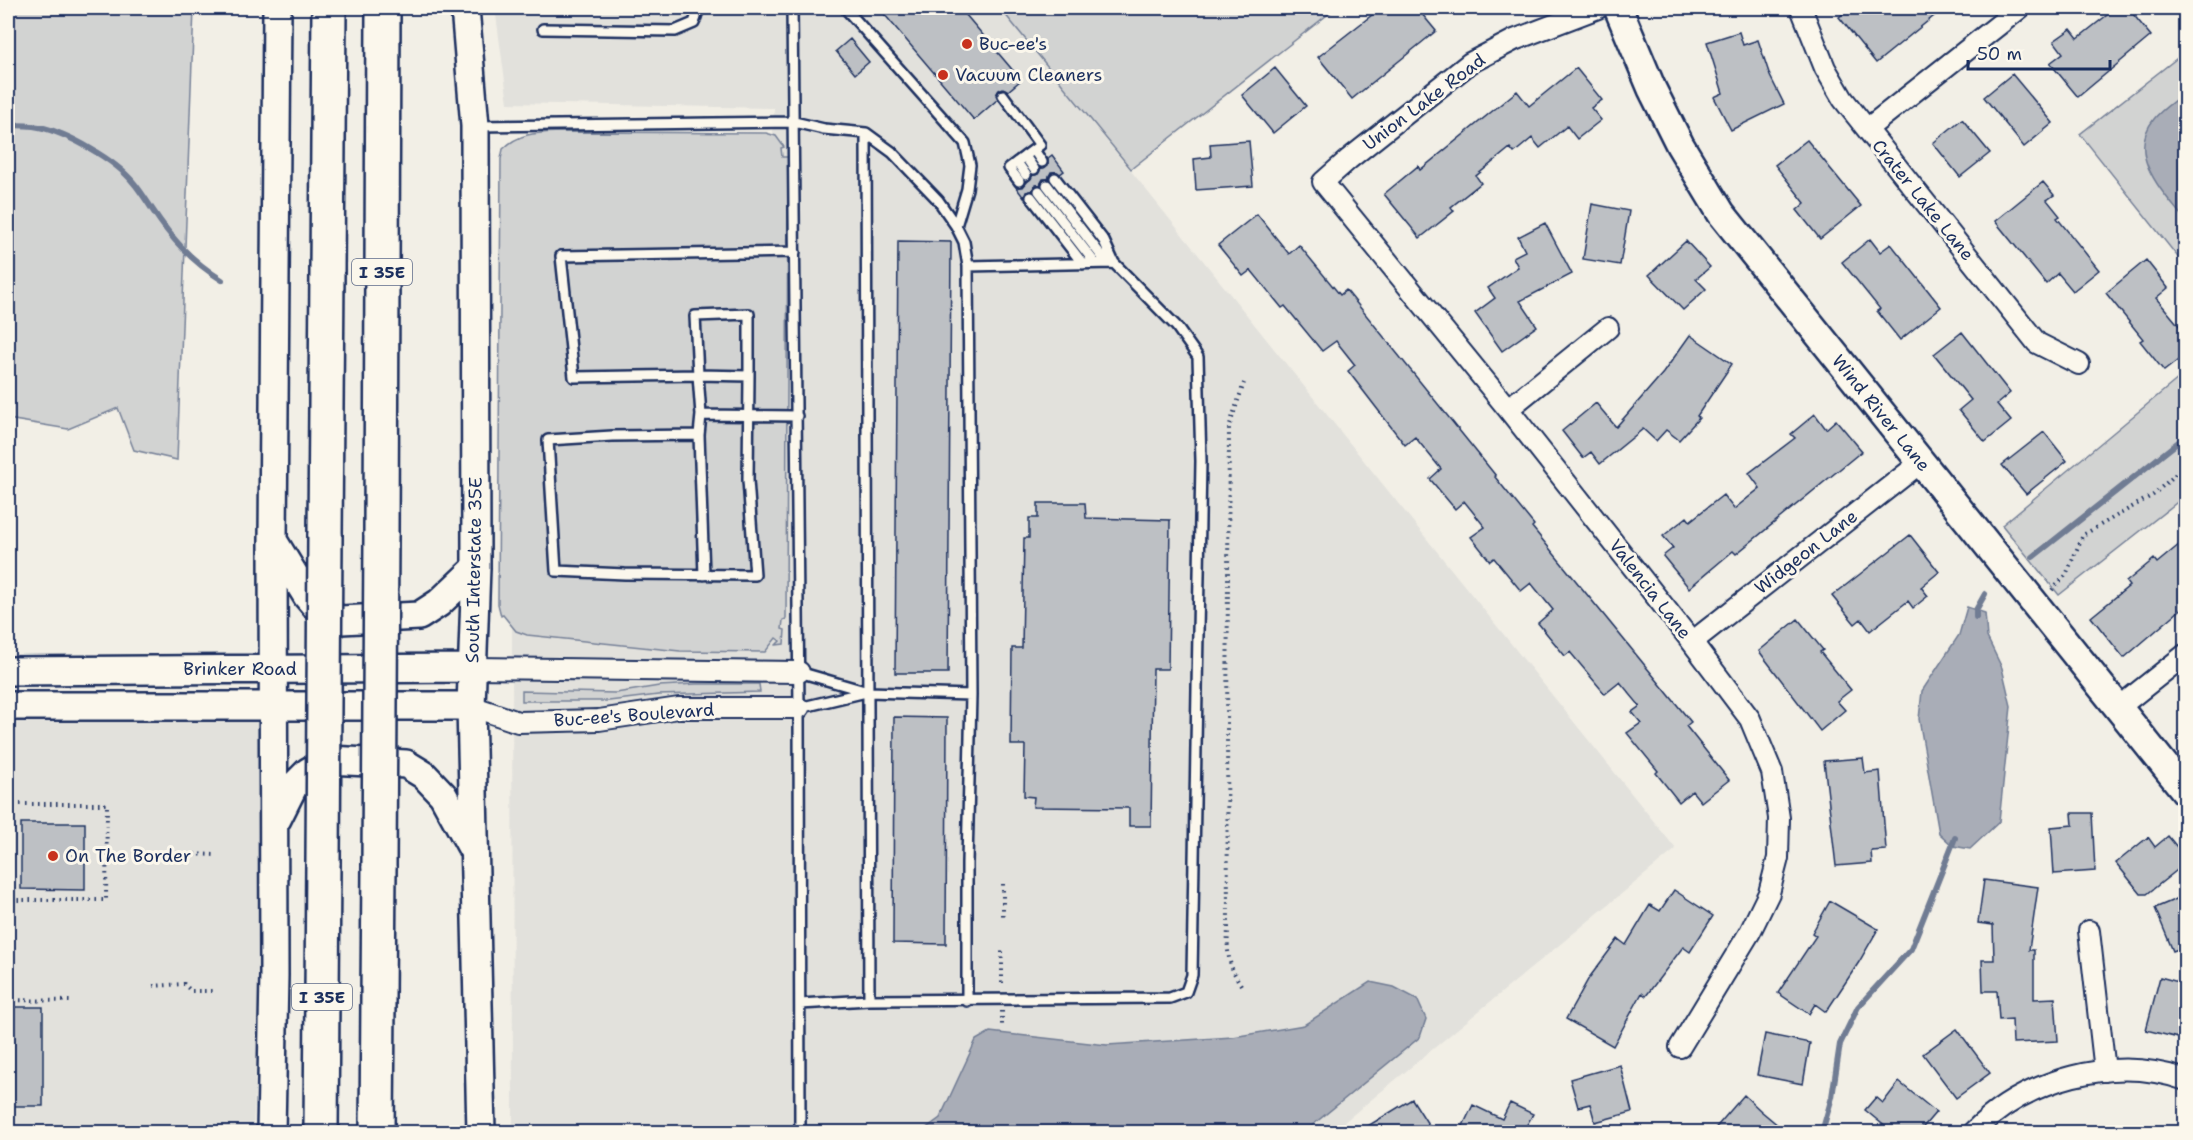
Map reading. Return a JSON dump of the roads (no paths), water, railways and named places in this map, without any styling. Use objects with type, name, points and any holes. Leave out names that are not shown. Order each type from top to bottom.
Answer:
[{"type":"highway","name":"I 35E","points":[[321,1132],[329,8]]},
{"type":"highway","name":"I 35E","points":[[377,1132],[383,8]]},
{"type":"main road","points":[[271,1132],[274,975],[273,541],[277,8]]},
{"type":"main road","name":"South Interstate 35E","points":[[465,8],[475,126],[476,568],[471,706],[481,1132]]},
{"type":"main road","name":"Wind River Lane","points":[[1618,8],[1652,89],[1680,145],[1720,213],[2186,792]]},
{"type":"main road","points":[[273,541],[319,610],[341,620],[419,616],[439,603],[476,568]]},
{"type":"main road","name":"Brinker Road","points":[[8,671],[472,668]]},
{"type":"main road","name":"Brinker Road","points":[[8,706],[471,706]]},
{"type":"main road","points":[[274,824],[293,787],[308,772],[329,760],[406,764],[424,774],[443,795],[475,852]]},
{"type":"street","name":"Union Lake Road","points":[[1323,182],[1470,63],[1514,40],[1598,8]]},
{"type":"street","name":"Crater Lake Lane","points":[[1801,8],[1826,68],[1843,99],[2037,343],[2079,364]]},
{"type":"street","points":[[1867,129],[2020,8]]},
{"type":"street","name":"Valencia Lane","points":[[1323,182],[1508,409],[1692,642],[1750,719],[1772,772],[1779,818],[1778,858],[1769,893],[1750,932],[1680,1047]]},
{"type":"street","points":[[1508,409],[1608,328]]},
{"type":"street","name":"Widgeon Lane","points":[[1692,642],[1920,463]]},
{"type":"street","points":[[2118,708],[2186,654]]},
{"type":"street","points":[[472,668],[799,672]]},
{"type":"street","name":"Buc-ee's Boulevard","points":[[471,706],[518,722],[599,720],[679,708],[799,708]]},
{"type":"street","points":[[2089,932],[2104,1071]]},
{"type":"street","points":[[1973,1132],[2003,1108],[2040,1088],[2073,1076],[2104,1071],[2146,1071],[2186,1080]]},
{"type":"lane","points":[[543,28],[675,31],[694,23],[699,8]]},
{"type":"lane","points":[[792,8],[799,672],[800,1132]]},
{"type":"lane","points":[[845,8],[965,142],[970,165],[967,189],[956,226]]},
{"type":"lane","points":[[1003,95],[1040,145],[1034,150],[1025,156],[1009,168],[1026,175],[1025,156]]},
{"type":"lane","points":[[475,126],[794,122],[824,129],[866,133],[892,152],[938,200],[956,226],[964,242],[968,266],[971,695],[967,1001]]},
{"type":"lane","points":[[866,133],[868,1000]]},
{"type":"lane","points":[[1034,150],[1042,162]]},
{"type":"lane","points":[[1055,178],[1104,241],[1111,263]]},
{"type":"lane","points":[[800,1004],[868,1000],[1170,998],[1186,992],[1192,975],[1201,461],[1198,357],[1176,326],[1039,191]]},
{"type":"lane","points":[[1039,191],[1095,264]]},
{"type":"lane","points":[[1039,191],[1083,264]]},
{"type":"lane","points":[[749,376],[574,377],[561,256],[795,252]]},
{"type":"lane","points":[[968,266],[1111,263]]},
{"type":"lane","points":[[699,435],[612,436],[548,440],[556,571],[704,575],[755,575],[748,480],[749,314],[695,316],[701,415],[699,435],[704,575]]},
{"type":"lane","points":[[701,415],[796,416]]},
{"type":"lane","points":[[799,672],[868,692],[971,695]]},
{"type":"lane","points":[[799,708],[868,692]]},
{"type":"waterway","points":[[8,125],[51,130],[77,141],[115,165],[136,185],[182,248],[222,280]]},
{"type":"waterway","points":[[2033,557],[2186,436]]},
{"type":"waterway","points":[[1976,617],[1976,610],[1985,594]]},
{"type":"waterway","points":[[1822,1132],[1832,1097],[1840,1044],[1858,1007],[1911,949],[1955,838]]},
{"type":"place","name":"Buc-ee's","points":[[967,44]]},
{"type":"place","name":"Vacuum Cleaners","points":[[943,75]]},
{"type":"place","name":"On The Border","points":[[53,856]]}]
